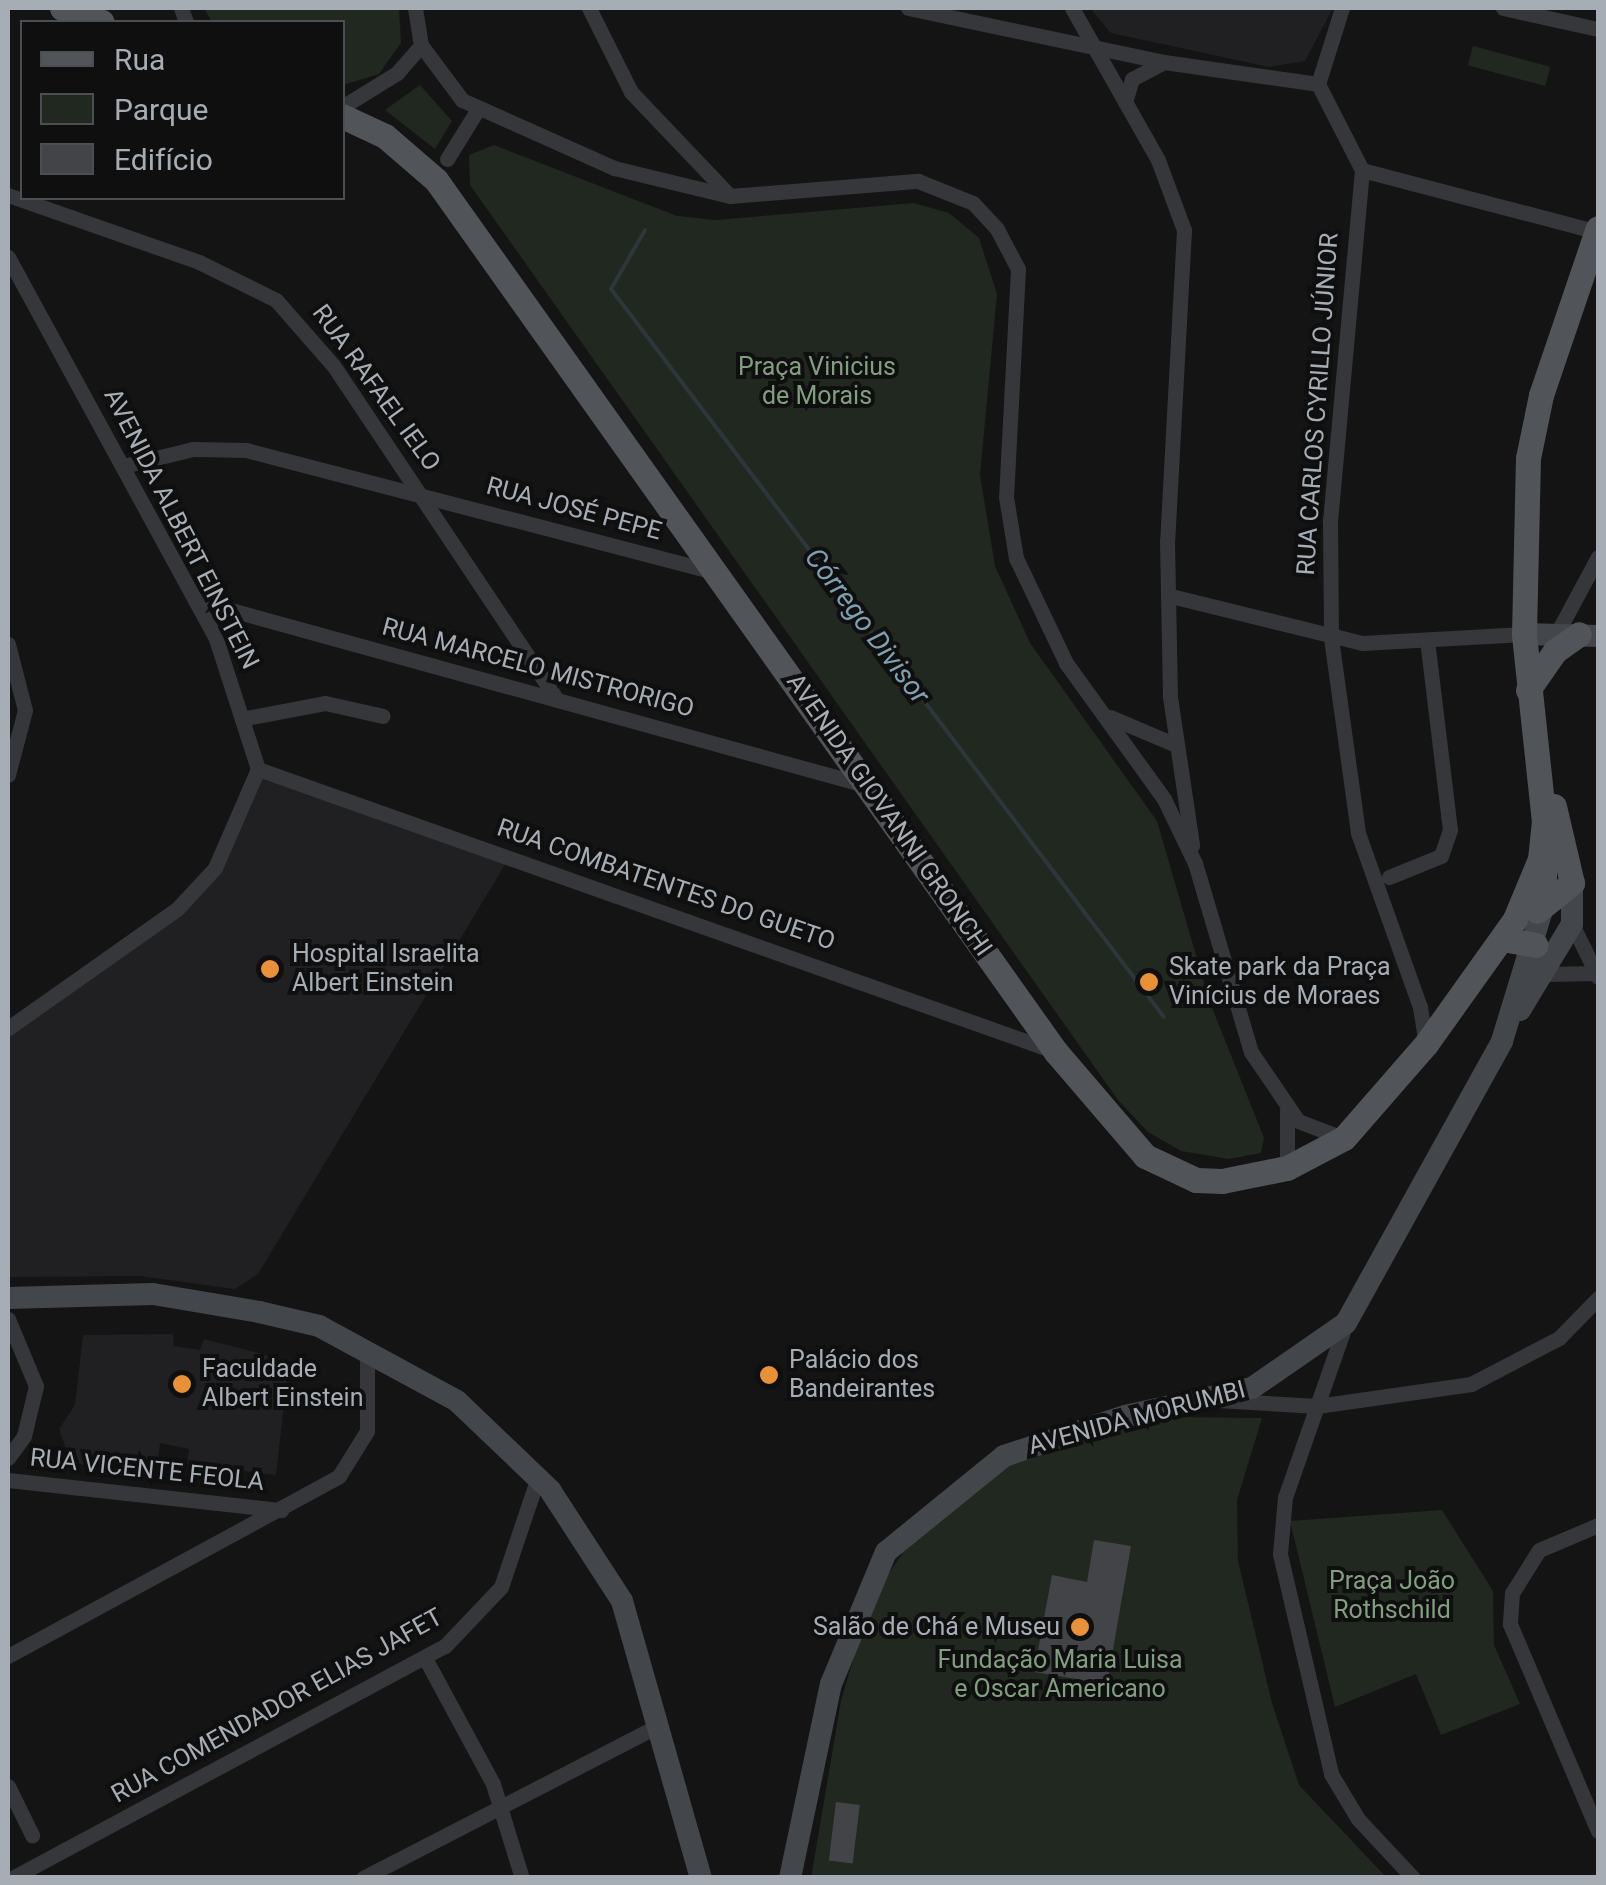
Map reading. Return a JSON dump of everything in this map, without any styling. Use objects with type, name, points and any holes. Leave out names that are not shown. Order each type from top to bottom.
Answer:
[{"type":"main road","points":[[62,8],[96,20]]},
{"type":"main road","name":"AVENIDA GIOVANNI GRONCHI","points":[[345,117],[385,136],[436,180],[720,573],[1056,1052],[1121,1134],[1171,1170],[1222,1181],[1288,1168],[1344,1138],[1426,1044],[1502,940],[1533,882],[1544,822]]},
{"type":"main road","name":"AVENIDA MORUMBI","points":[[1509,1026],[1544,904],[1544,822],[1524,634],[1528,458],[1541,395],[1598,231]]},
{"type":"main road","points":[[1524,634],[1578,634]]},
{"type":"main road","points":[[1528,690],[1555,650],[1578,634]]},
{"type":"main road","name":"AVENIDA MORUMBI","points":[[790,1878],[831,1684],[886,1552],[1004,1456],[1125,1416],[1218,1400],[1284,1372],[1346,1323],[1509,1026],[1545,974],[1572,924],[1572,883],[1540,771]]},
{"type":"main road","name":"AVENIDA GIOVANNI GRONCHI","points":[[1502,940],[1572,883]]},
{"type":"main road","points":[[1502,940],[1535,945]]},
{"type":"main road","points":[[8,1298],[153,1294],[319,1326],[457,1401],[538,1477],[622,1602],[701,1878]]},
{"type":"street","points":[[415,8],[421,45],[442,79],[478,110],[640,177],[730,196],[918,181],[973,203],[997,229],[1018,270],[1006,496],[1013,544],[1058,649],[1164,799],[1195,864]]},
{"type":"street","points":[[589,8],[632,92],[730,196]]},
{"type":"street","points":[[908,8],[1164,62],[1318,84]]},
{"type":"street","points":[[1342,8],[1318,84],[1362,170],[1598,231]]},
{"type":"street","points":[[1503,8],[1598,30]]},
{"type":"street","points":[[1046,37],[1075,12],[1158,160],[1184,230],[1171,596],[1176,745],[1195,864],[1250,1052],[1287,1110],[1310,1130],[1344,1138]]},
{"type":"street","points":[[345,105],[397,74],[421,45]]},
{"type":"street","points":[[1125,102],[1132,79],[1164,62]]},
{"type":"street","points":[[447,159],[478,110]]},
{"type":"street","name":"RUA CARLOS CYRILLO JÚNIOR","points":[[1362,170],[1330,520],[1331,638],[1358,833],[1420,1006],[1426,1044]]},
{"type":"street","name":"RUA RAFAEL IELO","points":[[25,200],[199,262],[276,300],[333,365],[423,494],[556,700]]},
{"type":"street","name":"AVENIDA ALBERT EINSTEIN","points":[[8,257],[14,286],[123,466],[194,600],[246,718],[258,769]]},
{"type":"street","name":"RUA JOSÉ PEPE","points":[[123,466],[193,449],[246,450],[720,573]]},
{"type":"street","points":[[1578,634],[1598,557]]},
{"type":"street","points":[[1171,596],[1331,638],[1426,640],[1524,634]]},
{"type":"street","name":"RUA MARCELO MISTRORIGO","points":[[194,600],[868,786]]},
{"type":"street","points":[[1389,877],[1441,856],[1450,830],[1426,640]]},
{"type":"street","points":[[8,644],[22,678],[8,775]]},
{"type":"street","points":[[246,718],[325,703],[383,716]]},
{"type":"street","points":[[1106,716],[1176,745]]},
{"type":"street","points":[[8,1028],[177,908],[214,868],[258,769]]},
{"type":"street","name":"RUA COMBATENTES DO GUETO","points":[[258,769],[1056,1052]]},
{"type":"street","points":[[1545,974],[1598,975],[1572,924]]},
{"type":"street","points":[[1287,1110],[1288,1168]]},
{"type":"street","points":[[1218,1400],[1318,1406],[1471,1384],[1558,1338],[1598,1298]]},
{"type":"street","points":[[8,1319],[36,1386],[24,1436],[8,1458]]},
{"type":"street","points":[[1346,1323],[1281,1521],[1286,1598],[1342,1796],[1413,1878]]},
{"type":"street","points":[[8,1656],[325,1488],[361,1449],[369,1419],[367,1350]]},
{"type":"street","name":"RUA COMENDADOR ELIAS JAFET","points":[[12,1878],[425,1658],[467,1630],[502,1588],[538,1477]]},
{"type":"street","name":"RUA VICENTE FEOLA","points":[[8,1480],[281,1510]]},
{"type":"street","points":[[1598,1525],[1538,1550],[1512,1593],[1510,1624],[1598,1831]]},
{"type":"street","points":[[425,1658],[500,1804],[522,1878]]},
{"type":"street","points":[[364,1878],[500,1804],[659,1725]]},
{"type":"street","points":[[8,1786],[32,1835]]},
{"type":"shaded area","points":[[1090,8],[1333,8],[1305,61],[1269,67],[1111,33]]},
{"type":"shaded area","name":"Hospital Israelita Albert Einstein","points":[[263,775],[506,863],[258,1274],[235,1289],[139,1276],[8,1277],[8,1036],[187,901]]},
{"type":"shaded area","name":"Faculdade Albert Einstein","points":[[173,1334],[174,1346],[200,1350],[204,1339],[289,1361],[276,1475],[187,1464],[189,1449],[160,1443],[158,1461],[105,1452],[84,1465],[70,1460],[59,1429],[75,1405],[83,1335]]},
{"type":"green space","points":[[204,8],[399,8],[401,43],[379,74],[345,84],[345,20],[211,20]]},
{"type":"green space","points":[[1473,46],[1550,67],[1545,86],[1468,65]]},
{"type":"green space","points":[[420,85],[452,121],[435,149],[385,110]]},
{"type":"green space","name":"Praça Vinicius de Morais","points":[[494,145],[677,216],[716,220],[914,203],[949,213],[979,238],[997,294],[980,475],[995,566],[1030,643],[1157,821],[1209,1000],[1264,1138],[1261,1153],[1229,1159],[1181,1151],[1148,1132],[1118,1100],[470,185],[469,155]]},
{"type":"green space","name":"Fundação Maria Luisa e Oscar Americano","points":[[1170,1417],[1262,1418],[1237,1500],[1238,1561],[1272,1703],[1299,1785],[1386,1877],[811,1878],[841,1701],[871,1599],[907,1547],[1032,1447]]},
{"type":"green space","name":"Praça João Rothschild","points":[[1442,1510],[1493,1591],[1494,1645],[1520,1704],[1441,1735],[1416,1674],[1335,1707],[1290,1521]]},
{"type":"building","name":"Salão de Chá e Museu","points":[[1094,1540],[1131,1546],[1107,1684],[1034,1672],[1052,1575],[1087,1582]]},
{"type":"building","points":[[836,1802],[860,1805],[853,1863],[829,1861]]},
{"type":"waterway","name":"Córrego Divisor","points":[[645,230],[611,289],[1164,1017]]},
{"type":"place","name":"Hospital Israelita Albert Einstein","points":[[270,969]]},
{"type":"place","name":"Skate park da Praça Vinícius de Moraes","points":[[1149,982]]},
{"type":"place","name":"Palácio dos Bandeirantes","points":[[769,1375]]},
{"type":"place","name":"Faculdade Albert Einstein","points":[[182,1384]]},
{"type":"place","name":"Salão de Chá e Museu","points":[[1080,1627]]}]
